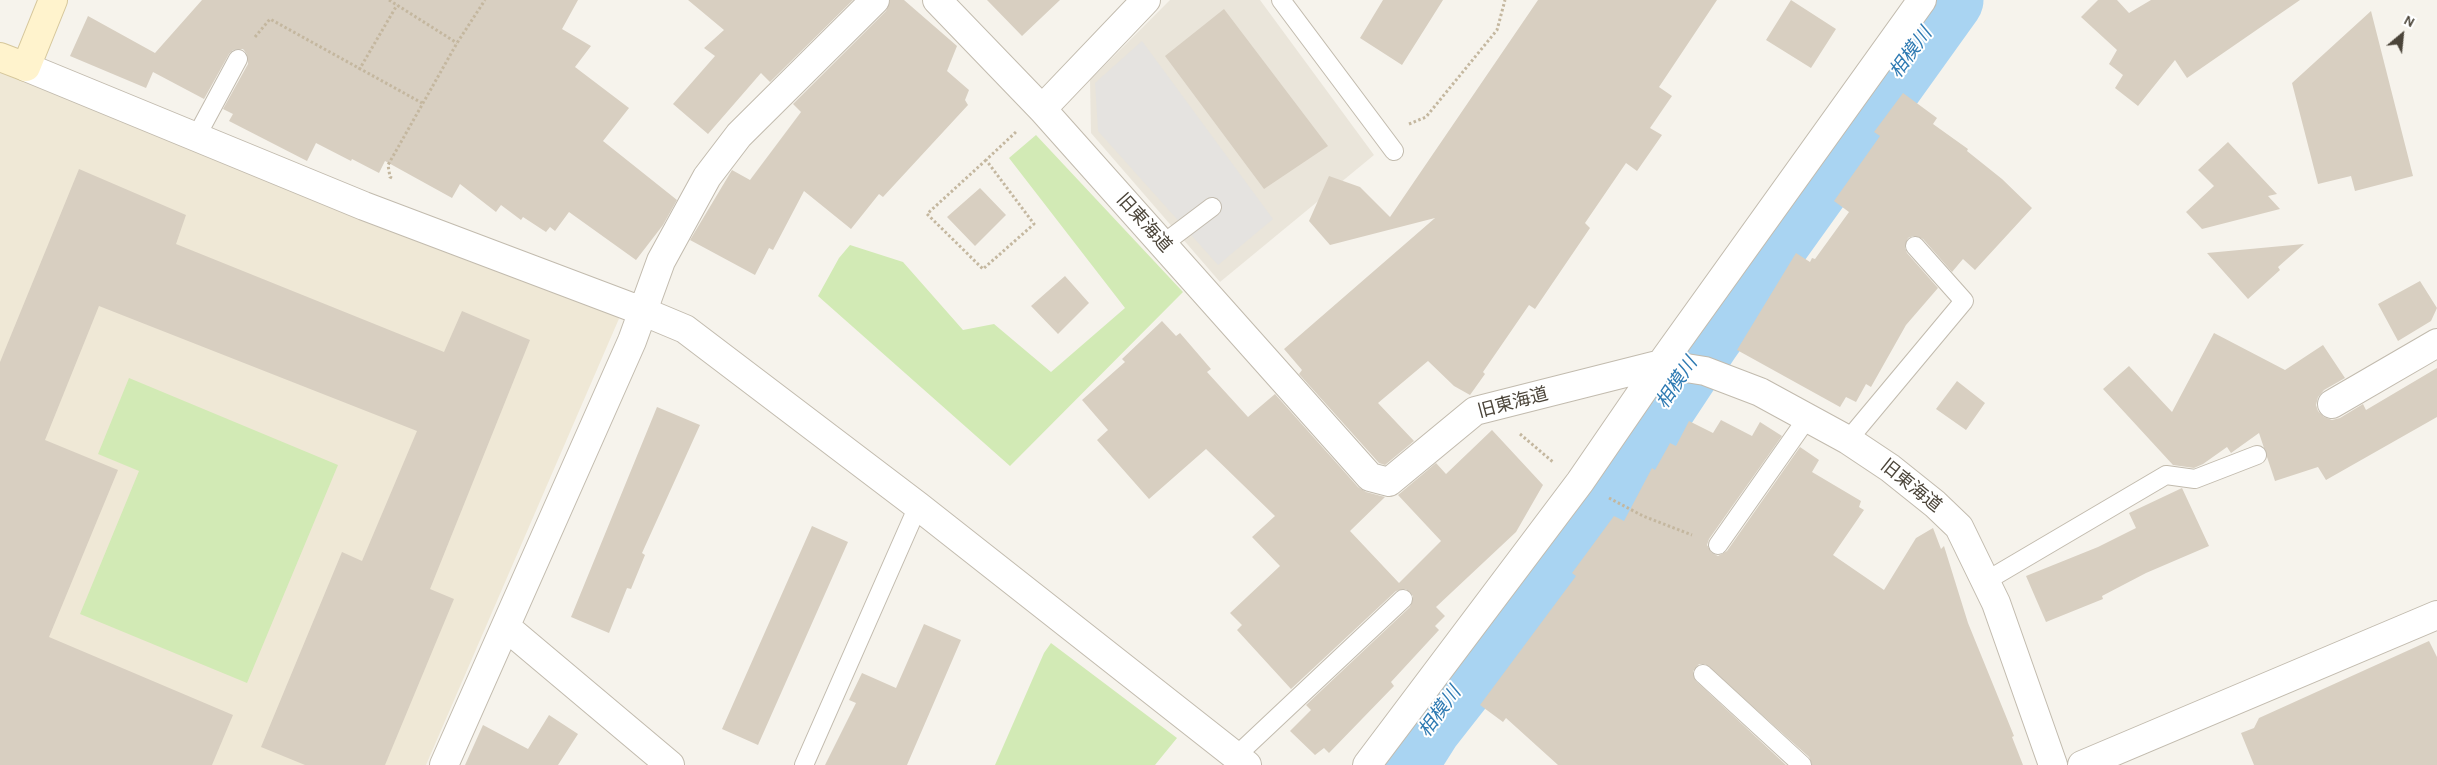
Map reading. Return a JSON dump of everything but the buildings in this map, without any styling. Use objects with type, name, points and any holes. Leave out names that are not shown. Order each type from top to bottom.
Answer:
[{"type":"street","points":[[26,67],[53,0]]},
{"type":"street","points":[[444,765],[628,350],[661,261],[707,177],[739,135],[875,0]]},
{"type":"street","name":"旧東海道","points":[[937,0],[1042,109],[1370,477],[1389,482],[1475,411],[1668,365],[1705,370],[1760,392],[1848,440],[1890,468],[1935,504],[1959,527],[1996,603],[2053,765]]},
{"type":"street","points":[[1042,109],[1146,0]]},
{"type":"street","points":[[1367,765],[1668,365],[1922,0]]},
{"type":"street","points":[[0,57],[195,139],[685,329],[918,506],[1242,760]]},
{"type":"street","points":[[2332,404],[2437,343]]},
{"type":"street","points":[[2082,765],[2437,615]]},
{"type":"street","points":[[506,627],[670,765]]},
{"type":"lane","points":[[1281,0],[1394,151]]},
{"type":"lane","points":[[195,139],[238,59]]},
{"type":"lane","points":[[1163,244],[1212,207]]},
{"type":"lane","points":[[1848,440],[1964,301],[1915,246]]},
{"type":"lane","points":[[1718,544],[1808,417]]},
{"type":"lane","points":[[1986,581],[2166,475],[2194,479],[2257,455]]},
{"type":"lane","points":[[804,765],[918,506]]},
{"type":"lane","points":[[1242,760],[1403,599]]},
{"type":"lane","points":[[1704,674],[1802,765]]},
{"type":"path","points":[[388,0],[457,44]]},
{"type":"path","points":[[399,181],[390,177],[388,165],[422,103],[485,0]]},
{"type":"path","points":[[1384,136],[1426,117],[1497,30],[1505,0]]},
{"type":"path","points":[[359,70],[397,6]]},
{"type":"path","points":[[238,59],[270,19],[359,70],[422,103]]},
{"type":"path","points":[[986,160],[1034,224],[983,269],[927,214],[986,160],[1042,109]]},
{"type":"path","points":[[1506,404],[1514,429],[1580,482]]},
{"type":"path","points":[[1614,501],[1642,516],[1718,544]]},
{"type":"shaded area","points":[[1170,0],[1260,0],[1374,155],[1220,282],[1091,133],[1090,80]]},
{"type":"shaded area","points":[[1142,41],[1273,219],[1218,265],[1098,131],[1095,83]]},
{"type":"shaded area","points":[[0,72],[621,314],[426,765],[0,765]]},
{"type":"green space","points":[[1036,135],[1183,292],[1010,466],[818,296],[839,258],[850,245],[903,262],[963,330],[994,324],[1051,372],[1125,308],[1009,158]]},
{"type":"green space","points":[[129,378],[338,465],[247,683],[80,614],[139,471],[98,454]]},
{"type":"green space","points":[[1051,643],[1177,738],[1155,765],[995,765],[1044,653]]},
{"type":"waterway","name":"相模川","points":[[1403,765],[1427,727],[1511,620],[1595,507],[1706,339],[1949,0]]}]
